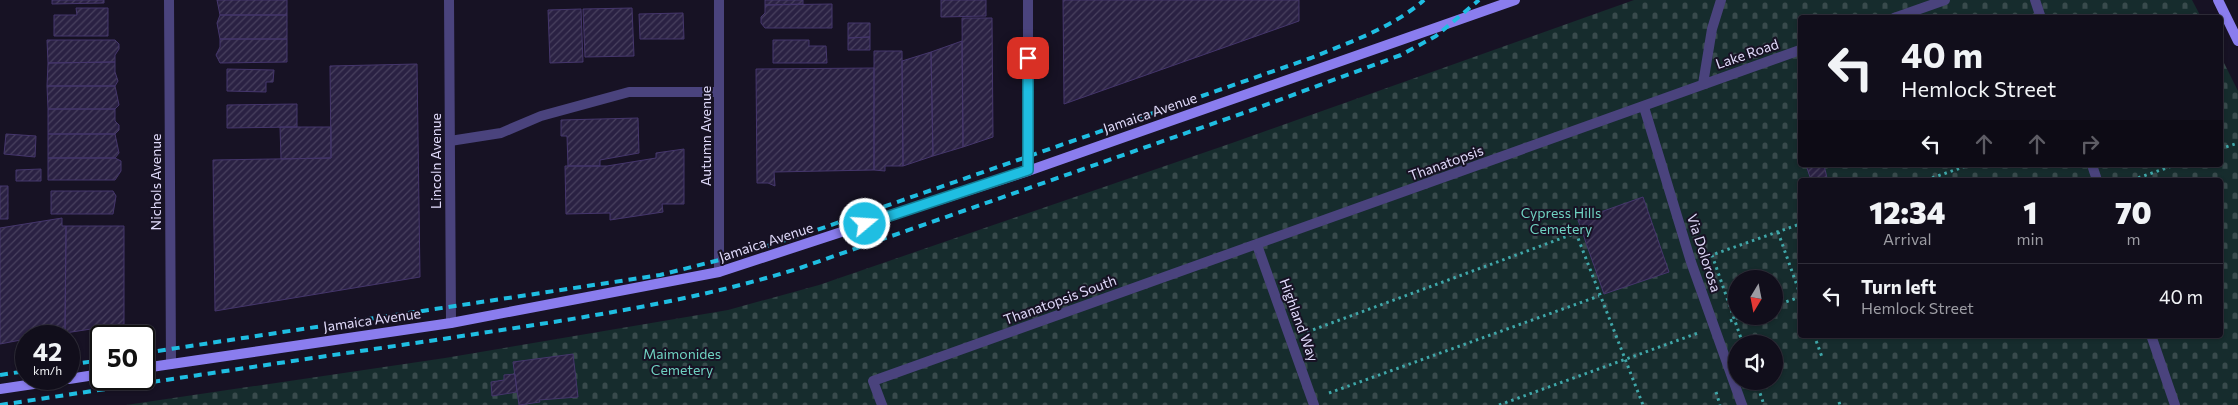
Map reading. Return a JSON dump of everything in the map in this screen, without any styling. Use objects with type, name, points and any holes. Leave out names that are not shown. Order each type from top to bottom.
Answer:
[{"type":"main road","name":"Jamaica Avenue","points":[[155,366],[451,323],[720,272],[1028,170],[1515,0]]},
{"type":"main road","points":[[2218,0],[2238,41]]},
{"type":"main road","points":[[0,389],[15,387]]},
{"type":"street","name":"Nichols Avenue","points":[[169,0],[170,364]]},
{"type":"street","name":"Lincoln Avenue","points":[[449,0],[451,323]]},
{"type":"street","name":"Autumn Avenue","points":[[719,0],[720,272]]},
{"type":"street","points":[[1028,0],[1028,170]]},
{"type":"street","points":[[1703,84],[1712,29],[1721,0]]},
{"type":"street","points":[[1902,15],[1944,0]]},
{"type":"street","points":[[2035,0],[2040,15]]},
{"type":"street","name":"Lake Road","points":[[1644,107],[1798,51]]},
{"type":"street","points":[[450,141],[501,134],[540,116],[629,92],[719,92]]},
{"type":"street","name":"Thanatopsis","points":[[1257,244],[1644,107]]},
{"type":"street","name":"Via Dolorosa","points":[[1644,107],[1691,262],[1742,405]]},
{"type":"street","name":"Highland Way","points":[[1257,244],[1313,402]]},
{"type":"street","name":"Thanatopsis South","points":[[882,405],[873,380],[1257,244]]},
{"type":"street","points":[[2152,338],[2175,405]]},
{"type":"path","points":[[2223,148],[2238,143]]},
{"type":"path","points":[[1932,178],[1963,167]]},
{"type":"path","points":[[2138,178],[2169,167]]},
{"type":"path","points":[[1691,262],[1798,225]]},
{"type":"path","points":[[1778,232],[1798,289]]},
{"type":"path","points":[[1290,338],[1576,233],[1643,405]]},
{"type":"path","points":[[1712,255],[1728,300]]},
{"type":"path","points":[[1313,402],[1599,296]]},
{"type":"path","points":[[1783,302],[1798,296]]},
{"type":"path","points":[[1499,405],[1728,322]]},
{"type":"path","points":[[1815,338],[1822,357]]},
{"type":"path","points":[[1759,390],[1764,405]]},
{"type":"green space","name":"Cypress Hills Cemetery","points":[[1634,0],[2192,0],[2200,15],[1798,15],[1798,167],[2223,167],[2223,61],[2238,91],[2238,405],[126,405],[445,358],[728,310],[819,285],[1232,143]]},
{"type":"building","points":[[52,0],[104,0],[104,3],[52,4]]},
{"type":"building","points":[[217,0],[287,0],[287,15],[220,15]]},
{"type":"building","points":[[765,0],[803,0],[803,4],[765,5]]},
{"type":"building","points":[[941,0],[986,0],[986,16],[941,17]]},
{"type":"building","points":[[1063,0],[1299,0],[1299,21],[1064,104]]},
{"type":"building","points":[[832,4],[832,28],[765,28],[761,23],[761,17],[765,13],[765,5]]},
{"type":"building","points":[[76,8],[108,8],[108,36],[54,36],[54,15],[77,15]]},
{"type":"building","points":[[632,8],[634,56],[585,57],[583,9]]},
{"type":"building","points":[[581,9],[583,62],[550,63],[548,10]]},
{"type":"building","points":[[683,13],[684,39],[640,39],[639,14]]},
{"type":"building","points":[[220,15],[287,15],[287,39],[220,39],[217,23]]},
{"type":"building","points":[[962,18],[992,18],[993,137],[963,147]]},
{"type":"building","points":[[848,23],[870,23],[870,37],[848,38]]},
{"type":"building","points":[[870,37],[870,50],[848,50],[848,38]]},
{"type":"building","points":[[220,39],[287,39],[287,62],[220,63],[216,55],[220,47]]},
{"type":"building","points":[[47,40],[115,40],[119,44],[119,49],[115,55],[115,62],[48,63]]},
{"type":"building","points":[[773,40],[809,40],[809,46],[826,46],[827,63],[773,63]]},
{"type":"building","points":[[962,41],[963,147],[933,156],[931,52]]},
{"type":"building","points":[[874,51],[902,51],[903,166],[885,166],[885,171],[874,170]]},
{"type":"building","points":[[931,52],[933,156],[903,166],[902,61]]},
{"type":"building","points":[[115,62],[115,72],[118,81],[115,86],[47,86],[48,63]]},
{"type":"building","points":[[417,64],[420,277],[215,311],[213,160],[331,158],[330,66]]},
{"type":"building","points":[[874,68],[874,170],[774,172],[775,186],[768,183],[757,183],[756,69]]},
{"type":"building","points":[[227,69],[274,70],[273,82],[266,82],[266,92],[227,91]]},
{"type":"building","points":[[47,86],[115,86],[119,105],[115,109],[48,109]]},
{"type":"building","points":[[297,104],[297,127],[227,128],[227,105]]},
{"type":"building","points":[[48,109],[115,109],[115,121],[119,125],[119,130],[115,134],[48,134]]},
{"type":"building","points":[[638,118],[639,153],[600,160],[600,166],[568,166],[567,136],[561,136],[561,120]]},
{"type":"building","points":[[280,127],[331,127],[331,158],[281,159]]},
{"type":"building","points":[[6,134],[36,136],[35,157],[4,154]]},
{"type":"building","points":[[48,134],[115,134],[119,153],[115,158],[48,158]]},
{"type":"building","points":[[684,149],[684,204],[662,204],[663,212],[610,220],[610,213],[566,214],[565,166],[607,166],[656,158],[656,153]]},
{"type":"building","points":[[48,158],[115,158],[121,161],[121,171],[115,180],[48,180]]},
{"type":"building","points":[[1807,167],[1824,167],[1827,178],[1810,178]]},
{"type":"building","points":[[41,169],[41,181],[16,181],[16,170]]},
{"type":"building","points":[[0,186],[8,186],[8,219],[0,219]]},
{"type":"building","points":[[51,191],[113,191],[116,196],[113,214],[51,214]]},
{"type":"building","points":[[1643,197],[1669,272],[1604,294],[1578,220]]},
{"type":"building","points":[[62,218],[62,226],[66,226],[65,325],[15,325],[15,341],[0,344],[0,228]]},
{"type":"building","points":[[66,226],[124,226],[124,324],[90,325],[90,329],[80,331],[80,325],[65,325]]},
{"type":"building","points":[[573,354],[578,397],[539,400],[540,402],[519,405],[513,362]]},
{"type":"building","points":[[515,374],[517,392],[492,396],[491,382],[504,380],[504,375]]},
{"type":"railway","points":[[155,351],[660,275],[739,255],[811,232],[1311,58],[1355,40],[1398,19],[1424,0]]},
{"type":"railway","points":[[0,405],[574,319],[665,302],[756,281],[800,268],[1252,110],[1401,55],[1436,36],[1479,0]]},
{"type":"railway","points":[[80,363],[90,362]]},
{"type":"railway","points":[[0,375],[15,373]]},
{"type":"route","points":[[865,224],[1028,170],[1028,58]]},
{"type":"park label","name":"Maimonides Cemetery","points":[[682,362]]}]
